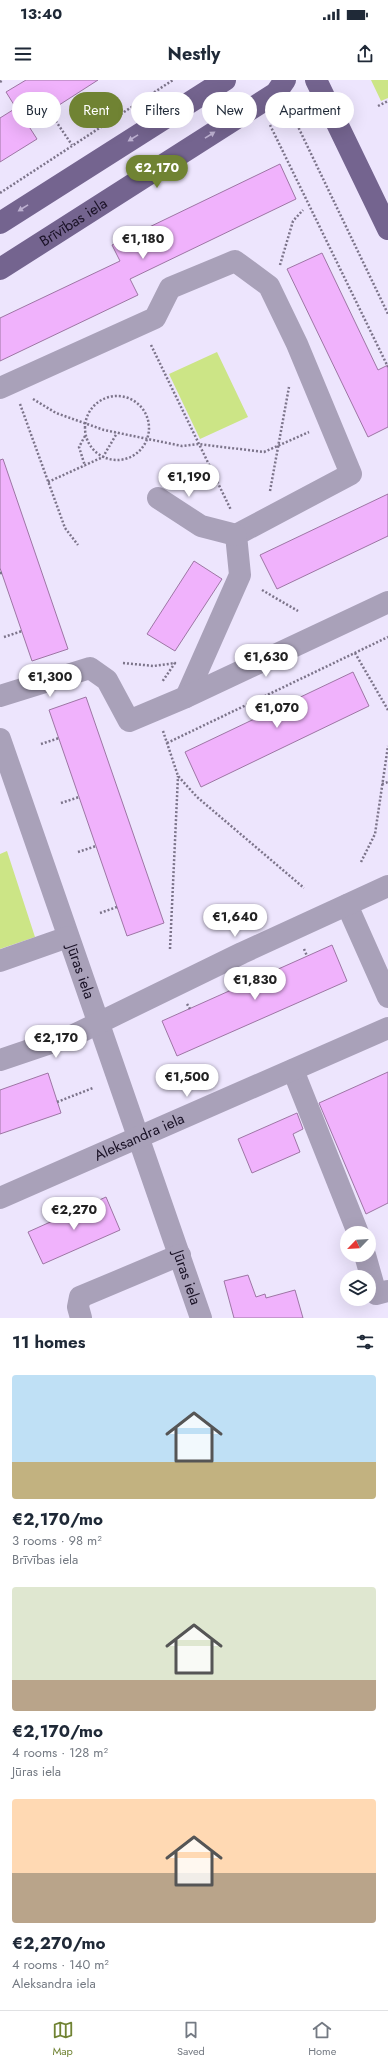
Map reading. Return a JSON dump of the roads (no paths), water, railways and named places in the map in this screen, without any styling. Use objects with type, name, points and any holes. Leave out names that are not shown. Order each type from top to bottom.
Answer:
[{"type":"main road","points":[[0,223],[225,80]]},
{"type":"main road","points":[[316,80],[388,229]]},
{"type":"main road","name":"Brīvības iela","points":[[0,269],[280,87]]},
{"type":"street","points":[[0,388],[155,318],[170,288],[235,261],[269,286],[297,344],[331,422],[351,474],[239,533],[201,526],[158,498]]},
{"type":"street","points":[[186,697],[240,575],[239,533]]},
{"type":"street","points":[[0,696],[90,668],[107,680],[129,721],[186,697],[388,602]]},
{"type":"street","name":"Jūras iela","points":[[0,739],[180,1255],[199,1317]]},
{"type":"street","points":[[0,1060],[74,1035],[388,886]]},
{"type":"street","points":[[347,905],[388,997]]},
{"type":"street","points":[[0,961],[68,937]]},
{"type":"street","name":"Aleksandra iela","points":[[0,1198],[388,1028]]},
{"type":"street","points":[[293,1070],[355,1226]]},
{"type":"street","points":[[81,1318],[78,1307],[80,1296],[180,1255]]},
{"type":"street","points":[[367,1262],[376,1294],[388,1290]]}]
